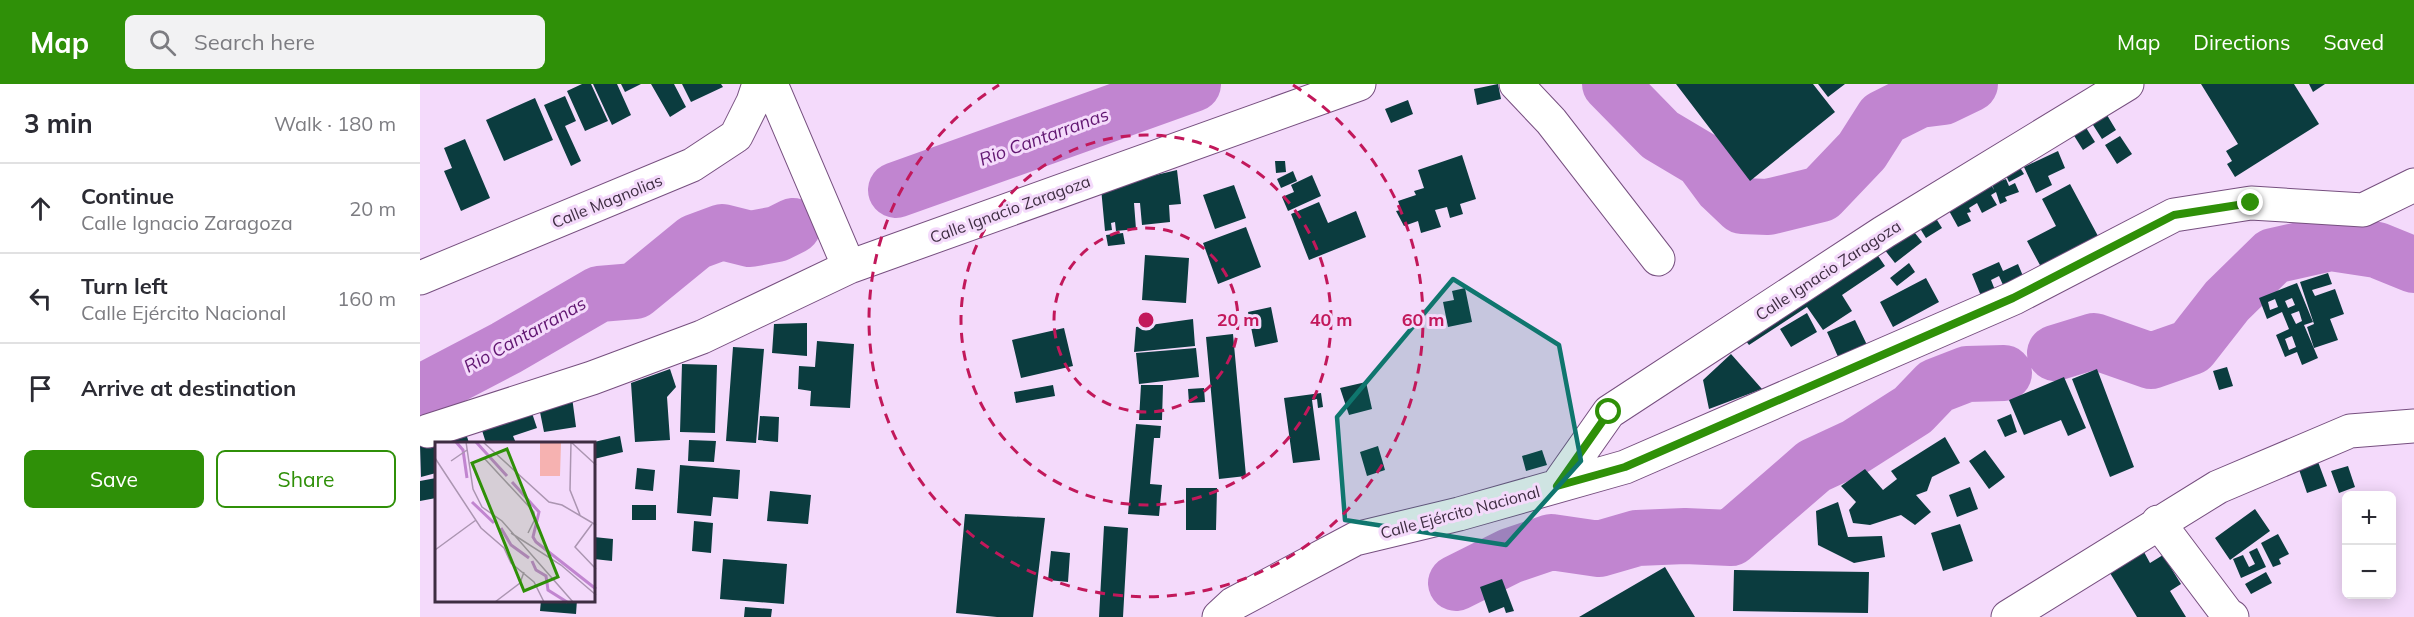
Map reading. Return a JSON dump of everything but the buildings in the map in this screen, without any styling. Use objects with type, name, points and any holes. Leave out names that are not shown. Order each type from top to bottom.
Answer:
[{"type":"street","name":"Calle Magnolias","points":[[420,278],[692,165],[736,136],[759,84]]},
{"type":"street","points":[[771,84],[849,267]]},
{"type":"street","name":"Calle Ignacio Zaragoza","points":[[428,431],[592,378],[702,337],[849,267],[1359,84]]},
{"type":"street","points":[[1515,84],[1551,121],[1658,259]]},
{"type":"street","name":"Calle Ignacio Zaragoza","points":[[1557,486],[1609,412],[1884,232],[2127,84]]},
{"type":"street","name":"Calle Ejército Nacional","points":[[1219,617],[1233,604],[1355,539],[1459,514],[1625,467],[2013,298],[2174,215],[2251,203],[2363,210],[2414,185]]},
{"type":"street","points":[[2008,617],[2158,522],[2218,487],[2350,431],[2414,426]]},
{"type":"street","points":[[2158,522],[2228,615],[2232,617]]},
{"type":"highlighted area","points":[[1453,279],[1559,345],[1581,461],[1506,545],[1345,520],[1337,417]]},
{"type":"waterway","name":"Rio Cantarranas","points":[[896,190],[1193,84]]},
{"type":"waterway","name":"Rio Cantarranas","points":[[1610,84],[1660,135],[1702,160],[1722,187],[1742,206],[1768,207],[1821,194],[1862,151],[1883,118],[1919,100],[1943,97],[1970,84]]},
{"type":"waterway","name":"Rio Cantarranas","points":[[420,393],[506,348],[599,294],[635,291],[695,242],[722,232],[750,239],[777,234],[793,226]]},
{"type":"waterway","name":"Rio Cantarranas","points":[[2055,353],[2094,341],[2151,361],[2191,347],[2227,301],[2273,256],[2331,243],[2377,250],[2414,265]]},
{"type":"waterway","name":"Rio Cantarranas","points":[[1456,583],[1510,556],[1551,542],[1599,549],[1637,538],[1685,536],[1731,538],[1814,466],[1855,447],[1913,410],[1936,386],[1967,374],[2004,373]]},
{"type":"route","points":[[1609,412],[1557,486],[1625,467],[2013,298],[2174,215],[2251,203]]}]
